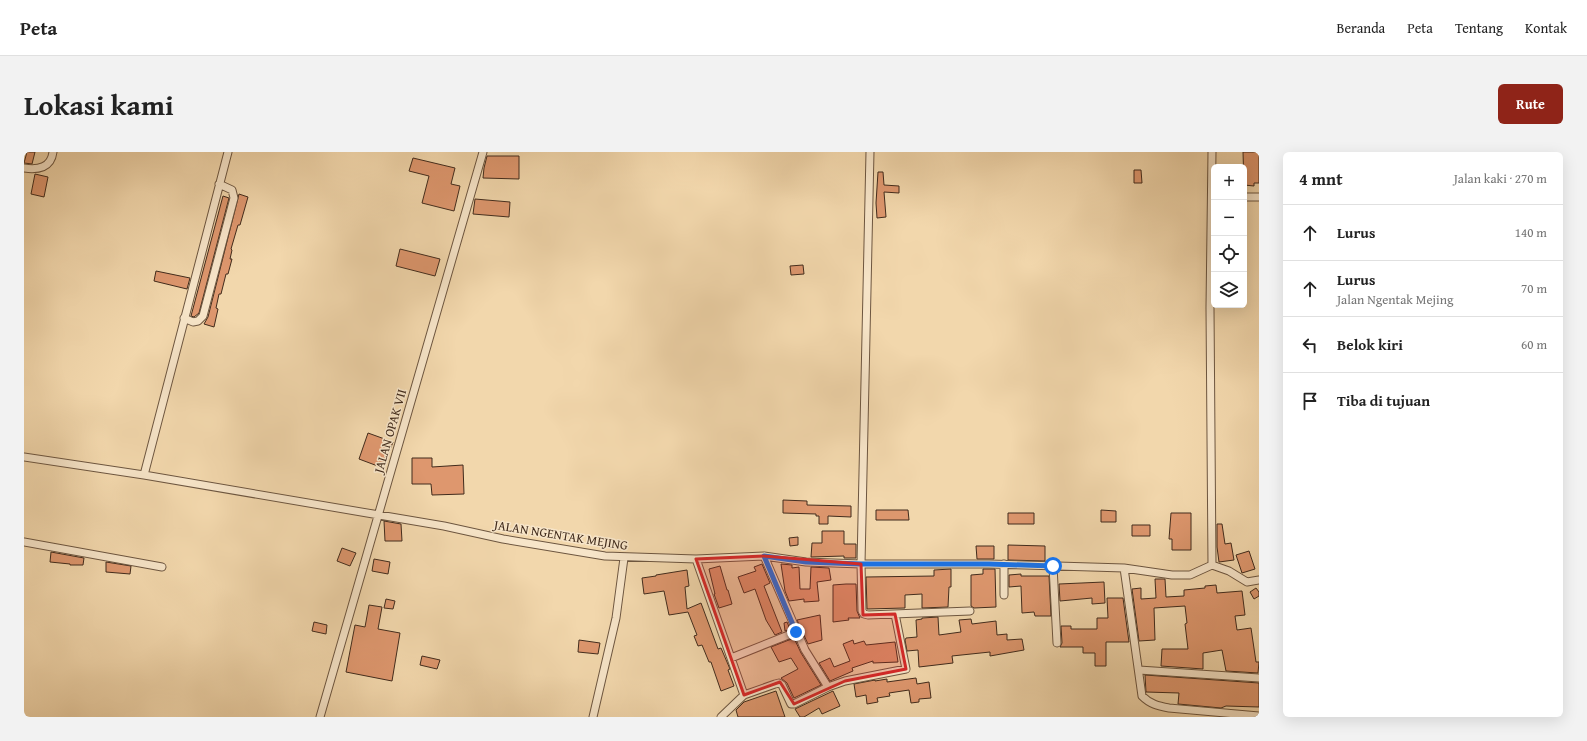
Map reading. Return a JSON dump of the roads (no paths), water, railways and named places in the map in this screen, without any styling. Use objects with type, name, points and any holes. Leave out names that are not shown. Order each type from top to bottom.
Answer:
[{"type":"street","points":[[24,168],[41,168],[50,162],[53,152]]},
{"type":"street","points":[[144,475],[228,152]]},
{"type":"street","name":"JALAN OPAK VII","points":[[320,717],[483,152]]},
{"type":"street","points":[[870,152],[861,564],[863,612],[868,615],[970,611]]},
{"type":"street","points":[[1212,152],[1212,164]]},
{"type":"street","points":[[184,318],[194,322],[198,321],[203,316],[234,198],[232,190],[219,184]]},
{"type":"street","points":[[1247,197],[1259,197]]},
{"type":"street","points":[[1213,200],[1210,316],[1212,565],[1229,571],[1247,582],[1259,580]]},
{"type":"street","name":"JALAN NGENTAK MEJING","points":[[24,457],[144,475],[379,515],[565,550],[624,558],[696,559],[764,556],[806,562],[861,564],[1004,564],[1124,568],[1172,576],[1190,575],[1212,565]]},
{"type":"street","points":[[24,542],[162,567]]},
{"type":"street","points":[[764,556],[796,632],[805,650],[828,687]]},
{"type":"street","points":[[593,717],[616,618],[624,558]]},
{"type":"street","points":[[696,559],[744,695]]},
{"type":"street","points":[[1004,564],[1004,595]]},
{"type":"street","points":[[1053,566],[1057,643]]},
{"type":"street","points":[[1124,568],[1142,696],[1148,702],[1158,706],[1259,716]]},
{"type":"street","points":[[721,717],[744,695],[779,683],[782,685],[791,704],[794,704],[828,687],[845,681],[906,669],[895,614]]},
{"type":"street","points":[[731,658],[796,632]]},
{"type":"street","points":[[1139,670],[1259,678]]}]
